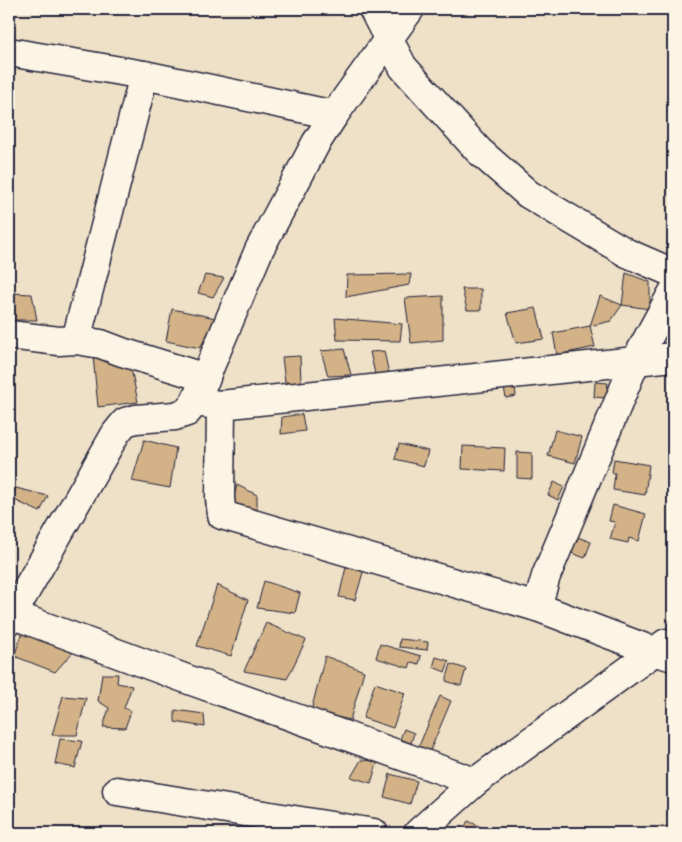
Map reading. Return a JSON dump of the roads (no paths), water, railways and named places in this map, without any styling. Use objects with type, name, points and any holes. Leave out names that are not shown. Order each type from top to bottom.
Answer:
[{"type":"street","points":[[374,9],[403,67],[479,151],[528,194],[627,253],[673,273]]},
{"type":"street","points":[[410,9],[388,37],[316,143],[259,250],[206,378],[222,515],[537,607],[667,649]]},
{"type":"street","points":[[9,52],[144,75],[334,115]]},
{"type":"street","points":[[76,340],[144,75]]},
{"type":"street","points":[[537,607],[546,576],[636,360],[673,292]]},
{"type":"street","points":[[9,335],[59,341],[76,340],[101,344],[206,378]]},
{"type":"street","points":[[475,782],[192,681],[12,608],[116,433],[125,422],[136,419],[175,416],[208,404],[673,357]]},
{"type":"street","points":[[418,833],[475,782],[667,649]]},
{"type":"street","points":[[117,791],[374,833]]}]
